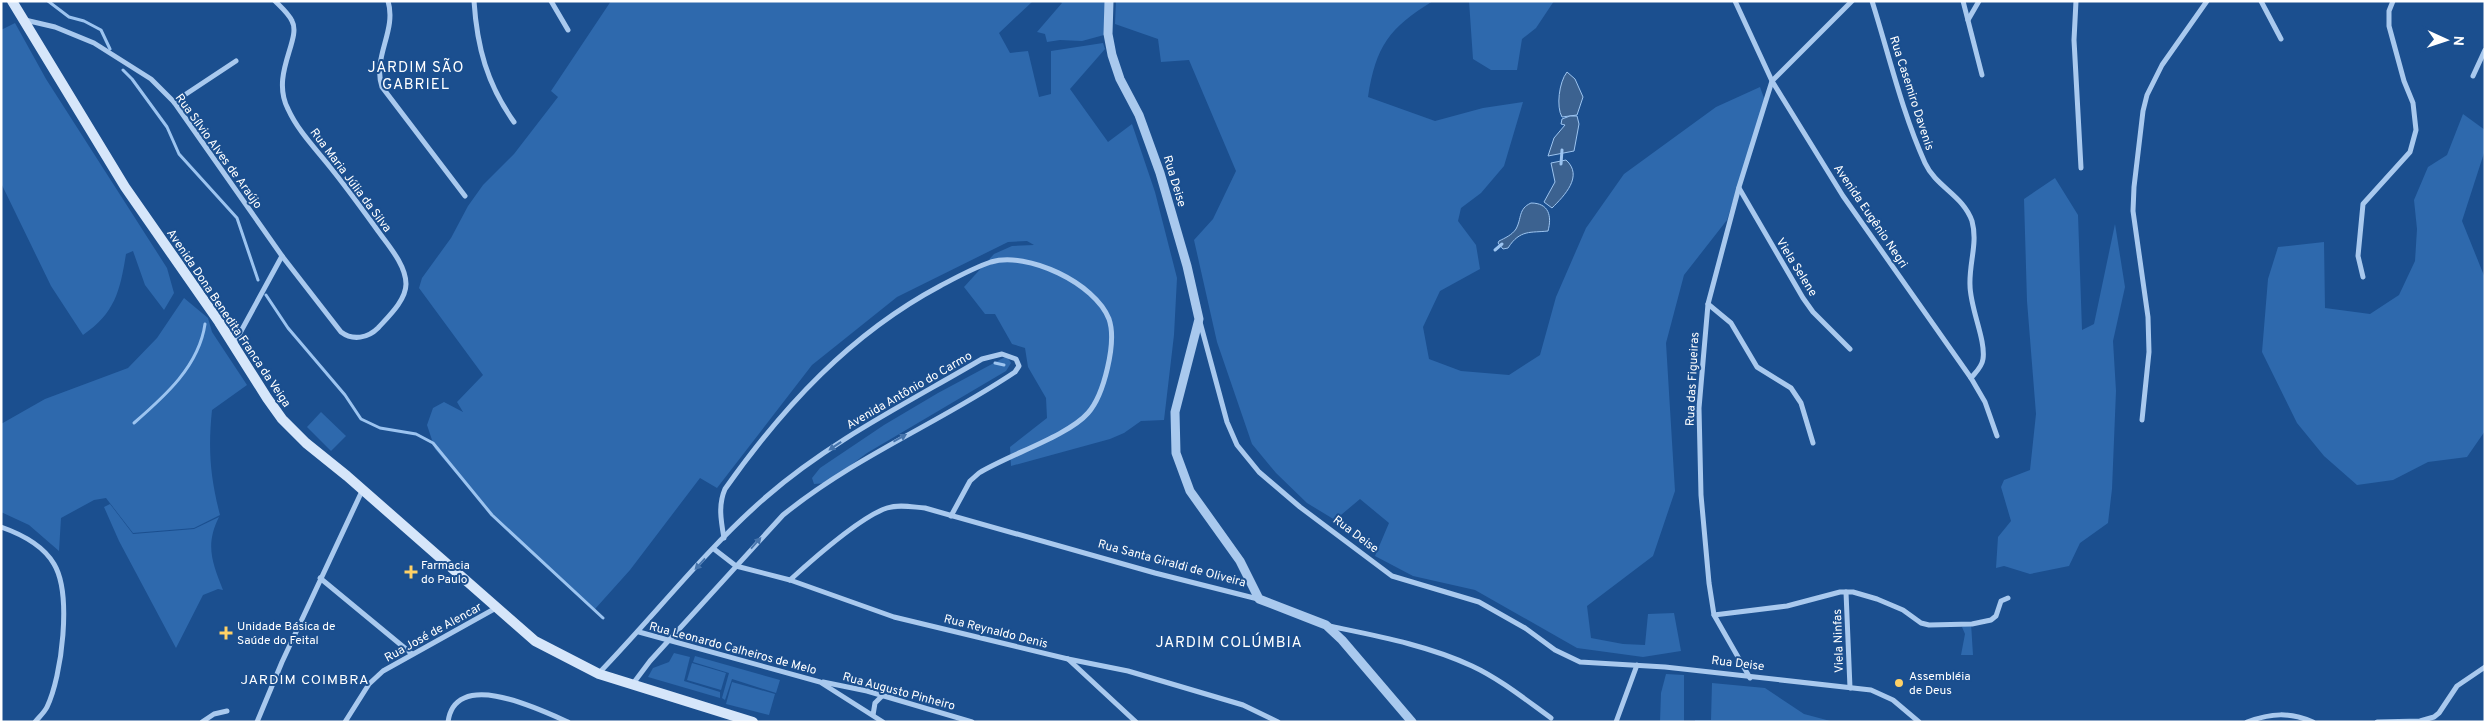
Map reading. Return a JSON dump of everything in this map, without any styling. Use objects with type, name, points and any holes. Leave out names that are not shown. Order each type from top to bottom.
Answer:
[{"type":"main road","name":"Avenida Dona Benedita Franca da Veiga","points":[[12,1],[125,187],[234,344],[282,419],[306,443],[347,476],[535,641],[599,674],[748,721]]},
{"type":"street","name":"Rua Maria Júlia da Silva","points":[[275,1],[292,21],[294,30],[283,70],[281,90],[285,104],[297,126],[388,245],[405,275],[406,285],[402,298],[375,331],[359,338],[347,336],[341,332]]},
{"type":"street","points":[[388,1],[390,20],[378,68],[382,87],[465,196]]},
{"type":"street","points":[[474,1],[477,32],[488,78],[514,122]]},
{"type":"street","points":[[551,1],[568,30]]},
{"type":"street","name":"Rua Deise","points":[[1109,1],[1108,34],[1112,55],[1120,79],[1139,115],[1160,173],[1187,266],[1199,319],[1227,422],[1237,445],[1259,472],[1300,507],[1392,576],[1479,602],[1525,628],[1555,650],[1580,662],[1637,665],[1870,690],[1884,694],[1919,722]]},
{"type":"street","name":"Avenida Eugênio Negri","points":[[1735,1],[1772,81],[1844,196],[1971,378],[1985,402],[1997,436]]},
{"type":"street","points":[[1772,81],[1852,1]]},
{"type":"street","name":"Rua Casemiro Davenis","points":[[1872,1],[1912,129],[1925,164],[1936,181],[1958,198],[1972,225],[1975,239],[1970,286],[1977,325],[1984,347],[1983,361],[1971,378]]},
{"type":"street","points":[[1963,1],[1982,75]]},
{"type":"street","points":[[1968,20],[1979,1]]},
{"type":"street","points":[[2076,1],[2074,40],[2081,168]]},
{"type":"street","points":[[2142,420],[2149,352],[2148,317],[2133,211],[2143,111],[2147,95],[2162,65],[2207,1]]},
{"type":"street","points":[[2262,1],[2281,39]]},
{"type":"street","points":[[2363,277],[2358,256],[2362,204],[2410,152],[2416,130],[2413,103],[2404,81],[2389,26],[2389,11],[2393,1]]},
{"type":"street","name":"Rua Sílvio Alves de Araújo","points":[[23,19],[55,27],[94,44],[151,79],[174,102],[282,256],[341,332]]},
{"type":"street","points":[[2473,76],[2485,50]]},
{"type":"street","points":[[174,102],[236,61]]},
{"type":"street","name":"Rua das Figueiras","points":[[1750,678],[1714,615],[1709,583],[1699,468],[1699,408],[1708,304],[1739,187],[1772,81]]},
{"type":"street","name":"Viela Selene","points":[[1739,187],[1803,298],[1813,312],[1850,349]]},
{"type":"street","points":[[234,344],[282,256]]},
{"type":"street","points":[[724,538],[720,508],[725,489],[782,414],[822,371],[881,322],[923,295],[971,270],[993,261],[1015,258],[1030,262],[1067,277],[1101,307],[1109,320],[1112,338],[1105,377],[1088,413],[1074,424],[979,473],[970,481],[951,516]]},
{"type":"street","points":[[1708,304],[1731,323],[1758,367],[1791,388],[1801,403],[1813,443]]},
{"type":"street","points":[[1199,319],[1175,412],[1176,453],[1190,491],[1240,561],[1259,599]]},
{"type":"street","name":"Avenida Antônio do Carmo","points":[[599,674],[724,538],[767,496],[843,440],[982,359],[1002,354],[1016,359],[1019,366],[1015,372],[866,457],[804,498],[783,515],[668,642],[632,685]]},
{"type":"street","points":[[257,722],[320,578],[362,491]]},
{"type":"street","name":"Rua Santa Giraldi de Oliveira","points":[[790,580],[822,552],[886,508],[903,505],[925,508],[1259,599],[1326,625],[1411,644],[1472,666],[1496,679],[1552,718]]},
{"type":"street","points":[[1,527],[32,542],[45,552],[61,578],[64,594],[65,614],[57,669],[47,707],[35,722]]},
{"type":"street","name":"Rua Reynaldo Denis","points":[[714,549],[736,566],[790,580],[894,617],[1068,659],[1128,671],[1243,705],[1278,722]]},
{"type":"street","points":[[320,578],[412,654]]},
{"type":"street","points":[[1714,615],[1787,606],[1846,592],[1877,599],[1904,610],[1921,623],[1938,626],[1991,620],[1996,616],[2001,601],[2008,598]]},
{"type":"street","name":"Viela Ninfas","points":[[1846,592],[1850,688]]},
{"type":"street","name":"Rua José de Alencar","points":[[345,722],[369,684],[383,671],[496,608]]},
{"type":"street","points":[[1326,625],[1342,640],[1412,722]]},
{"type":"street","name":"Rua Leonardo Calheiros de Melo","points":[[639,632],[668,642],[820,682],[883,722]]},
{"type":"street","points":[[1068,659],[1136,722]]},
{"type":"street","points":[[1616,722],[1637,665]]},
{"type":"street","points":[[2376,722],[2428,720],[2440,713],[2457,686],[2485,667]]},
{"type":"street","name":"Rua Augusto Pinheiro","points":[[820,682],[882,696],[972,722]]},
{"type":"street","points":[[448,722],[454,704],[459,699],[475,694],[497,696],[518,702],[568,722]]},
{"type":"street","points":[[873,715],[875,703],[882,696]]},
{"type":"street","points":[[202,722],[214,714],[227,711]]},
{"type":"street","points":[[2247,722],[2281,714],[2296,715],[2313,722]]},
{"type":"shaded area","points":[[611,1],[1033,1],[999,33],[1010,53],[1028,51],[1039,97],[1051,94],[1051,51],[1103,43],[1105,49],[1070,89],[1108,142],[1132,124],[1155,192],[1177,278],[1174,335],[1164,420],[1141,421],[1124,433],[1110,439],[1011,466],[1010,447],[1047,418],[1046,398],[1028,367],[1025,348],[1012,344],[995,314],[985,314],[964,287],[994,254],[1012,246],[1034,245],[1027,241],[1008,242],[897,297],[812,365],[717,488],[700,478],[630,570],[595,609],[492,515],[435,449],[427,425],[433,408],[444,402],[463,412],[457,402],[483,375],[419,288],[422,278],[451,238],[468,206],[483,185],[514,154],[558,97],[551,91]]},
{"type":"shaded area","points":[[1060,1],[1105,1],[1104,35],[1082,41],[1060,40],[1047,42],[1045,34],[1037,32],[1062,3]]},
{"type":"shaded area","points":[[1116,1],[1433,1],[1405,20],[1387,40],[1375,64],[1368,97],[1435,121],[1483,108],[1523,102],[1504,166],[1481,193],[1461,208],[1458,221],[1476,245],[1480,269],[1440,291],[1423,327],[1429,359],[1461,371],[1509,375],[1540,355],[1556,297],[1586,228],[1624,174],[1716,107],[1760,87],[1765,101],[1727,220],[1684,275],[1666,343],[1675,491],[1653,556],[1587,606],[1591,638],[1623,644],[1645,645],[1648,614],[1674,613],[1681,651],[1643,657],[1577,648],[1475,590],[1413,576],[1375,556],[1389,523],[1360,499],[1335,520],[1307,503],[1276,473],[1252,444],[1217,342],[1194,240],[1213,219],[1236,171],[1189,60],[1161,62],[1158,39],[1115,24]]},
{"type":"shaded area","points":[[1469,1],[1554,1],[1536,28],[1522,39],[1517,70],[1491,70],[1473,59]]},
{"type":"shaded area","points":[[15,23],[46,79],[167,268],[174,293],[164,310],[145,285],[133,251],[126,254],[118,290],[109,309],[94,327],[83,335],[51,286],[1,183],[1,30]]},
{"type":"shaded area","points":[[1567,72],[1575,79],[1583,97],[1577,115],[1562,117],[1559,107],[1559,94]]},
{"type":"shaded area","points":[[2463,114],[2485,130],[2485,150],[2462,221],[2485,278],[2485,431],[2467,457],[2428,462],[2393,480],[2357,485],[2324,456],[2297,423],[2262,352],[2268,279],[2278,247],[2324,242],[2325,308],[2370,314],[2399,295],[2415,261],[2417,229],[2414,200],[2428,167],[2447,155]]},
{"type":"shaded area","points":[[1577,116],[1579,124],[1574,151],[1548,156],[1554,138],[1565,125],[1561,124],[1562,119]]},
{"type":"shaded area","points":[[1566,160],[1571,166],[1573,179],[1562,198],[1552,208],[1544,202],[1555,182],[1551,163]]},
{"type":"shaded area","points":[[2055,178],[2078,215],[2082,330],[2094,324],[2115,224],[2125,287],[2113,341],[2116,391],[2112,489],[2108,523],[2080,543],[2069,566],[2030,574],[2004,566],[1996,568],[1998,537],[2011,521],[2001,487],[2004,480],[2030,470],[2036,414],[2027,301],[2024,199]]},
{"type":"shaded area","points":[[1531,203],[1542,205],[1548,211],[1550,220],[1548,231],[1531,232],[1521,235],[1508,248],[1503,249],[1498,243],[1499,241],[1516,229],[1522,211]]},
{"type":"shaded area","points":[[184,298],[208,318],[212,332],[247,385],[212,410],[211,462],[220,515],[194,528],[133,533],[106,498],[94,500],[61,518],[59,551],[29,525],[1,512],[1,424],[45,399],[128,368],[157,338]]},
{"type":"shaded area","points":[[1007,356],[1011,363],[1006,371],[867,453],[827,483],[814,484],[812,478],[820,468],[884,425]]},
{"type":"shaded area","points":[[321,412],[346,436],[331,451],[307,427]]},
{"type":"shaded area","points":[[110,504],[133,534],[194,529],[219,517],[212,536],[211,545],[213,562],[223,590],[218,589],[203,595],[176,648],[119,541],[104,507]]},
{"type":"shaded area","points":[[1971,623],[1973,655],[1961,655],[1965,634],[1962,627]]},
{"type":"shaded area","points":[[674,653],[690,657],[684,681],[720,692],[720,698],[648,677],[653,668],[669,662]]},
{"type":"shaded area","points":[[695,656],[780,680],[776,693],[732,679],[725,700],[722,698],[729,673],[693,662]]},
{"type":"shaded area","points":[[692,663],[726,673],[721,690],[687,680]]},
{"type":"shaded area","points":[[1666,674],[1684,675],[1684,722],[1660,722],[1661,693]]},
{"type":"shaded area","points":[[732,682],[775,694],[769,715],[726,704]]},
{"type":"shaded area","points":[[1712,683],[1765,688],[1804,714],[1834,722],[1695,722],[1695,720],[1711,720]]},
{"type":"waterway","points":[[48,1],[69,17],[84,21],[101,30],[110,49]]},
{"type":"waterway","points":[[123,70],[132,79],[167,127],[179,154],[237,218],[258,280]]},
{"type":"waterway","points":[[1561,164],[1562,150]]},
{"type":"waterway","points":[[1495,250],[1502,244]]},
{"type":"waterway","points":[[266,295],[288,328],[345,395],[361,419],[380,428],[416,434],[433,443],[492,515],[603,618]]},
{"type":"waterway","points":[[134,423],[169,391],[188,367],[196,353],[205,324]]},
{"type":"waterway","points":[[995,363],[1004,365]]},
{"type":"place","name":"Farmacia do Paulo","points":[[411,572]]},
{"type":"place","name":"Unidade Básica de Saúde do Feital","points":[[226,633]]},
{"type":"place","name":"Assembléia de Deus","points":[[1899,683]]},
{"type":"district","name":"JARDIM SÃO GABRIEL","points":[[416,76]]},
{"type":"district","name":"JARDIM COLÚMBIA","points":[[1229,642]]},
{"type":"district","name":"JARDIM COIMBRA","points":[[305,679]]}]
